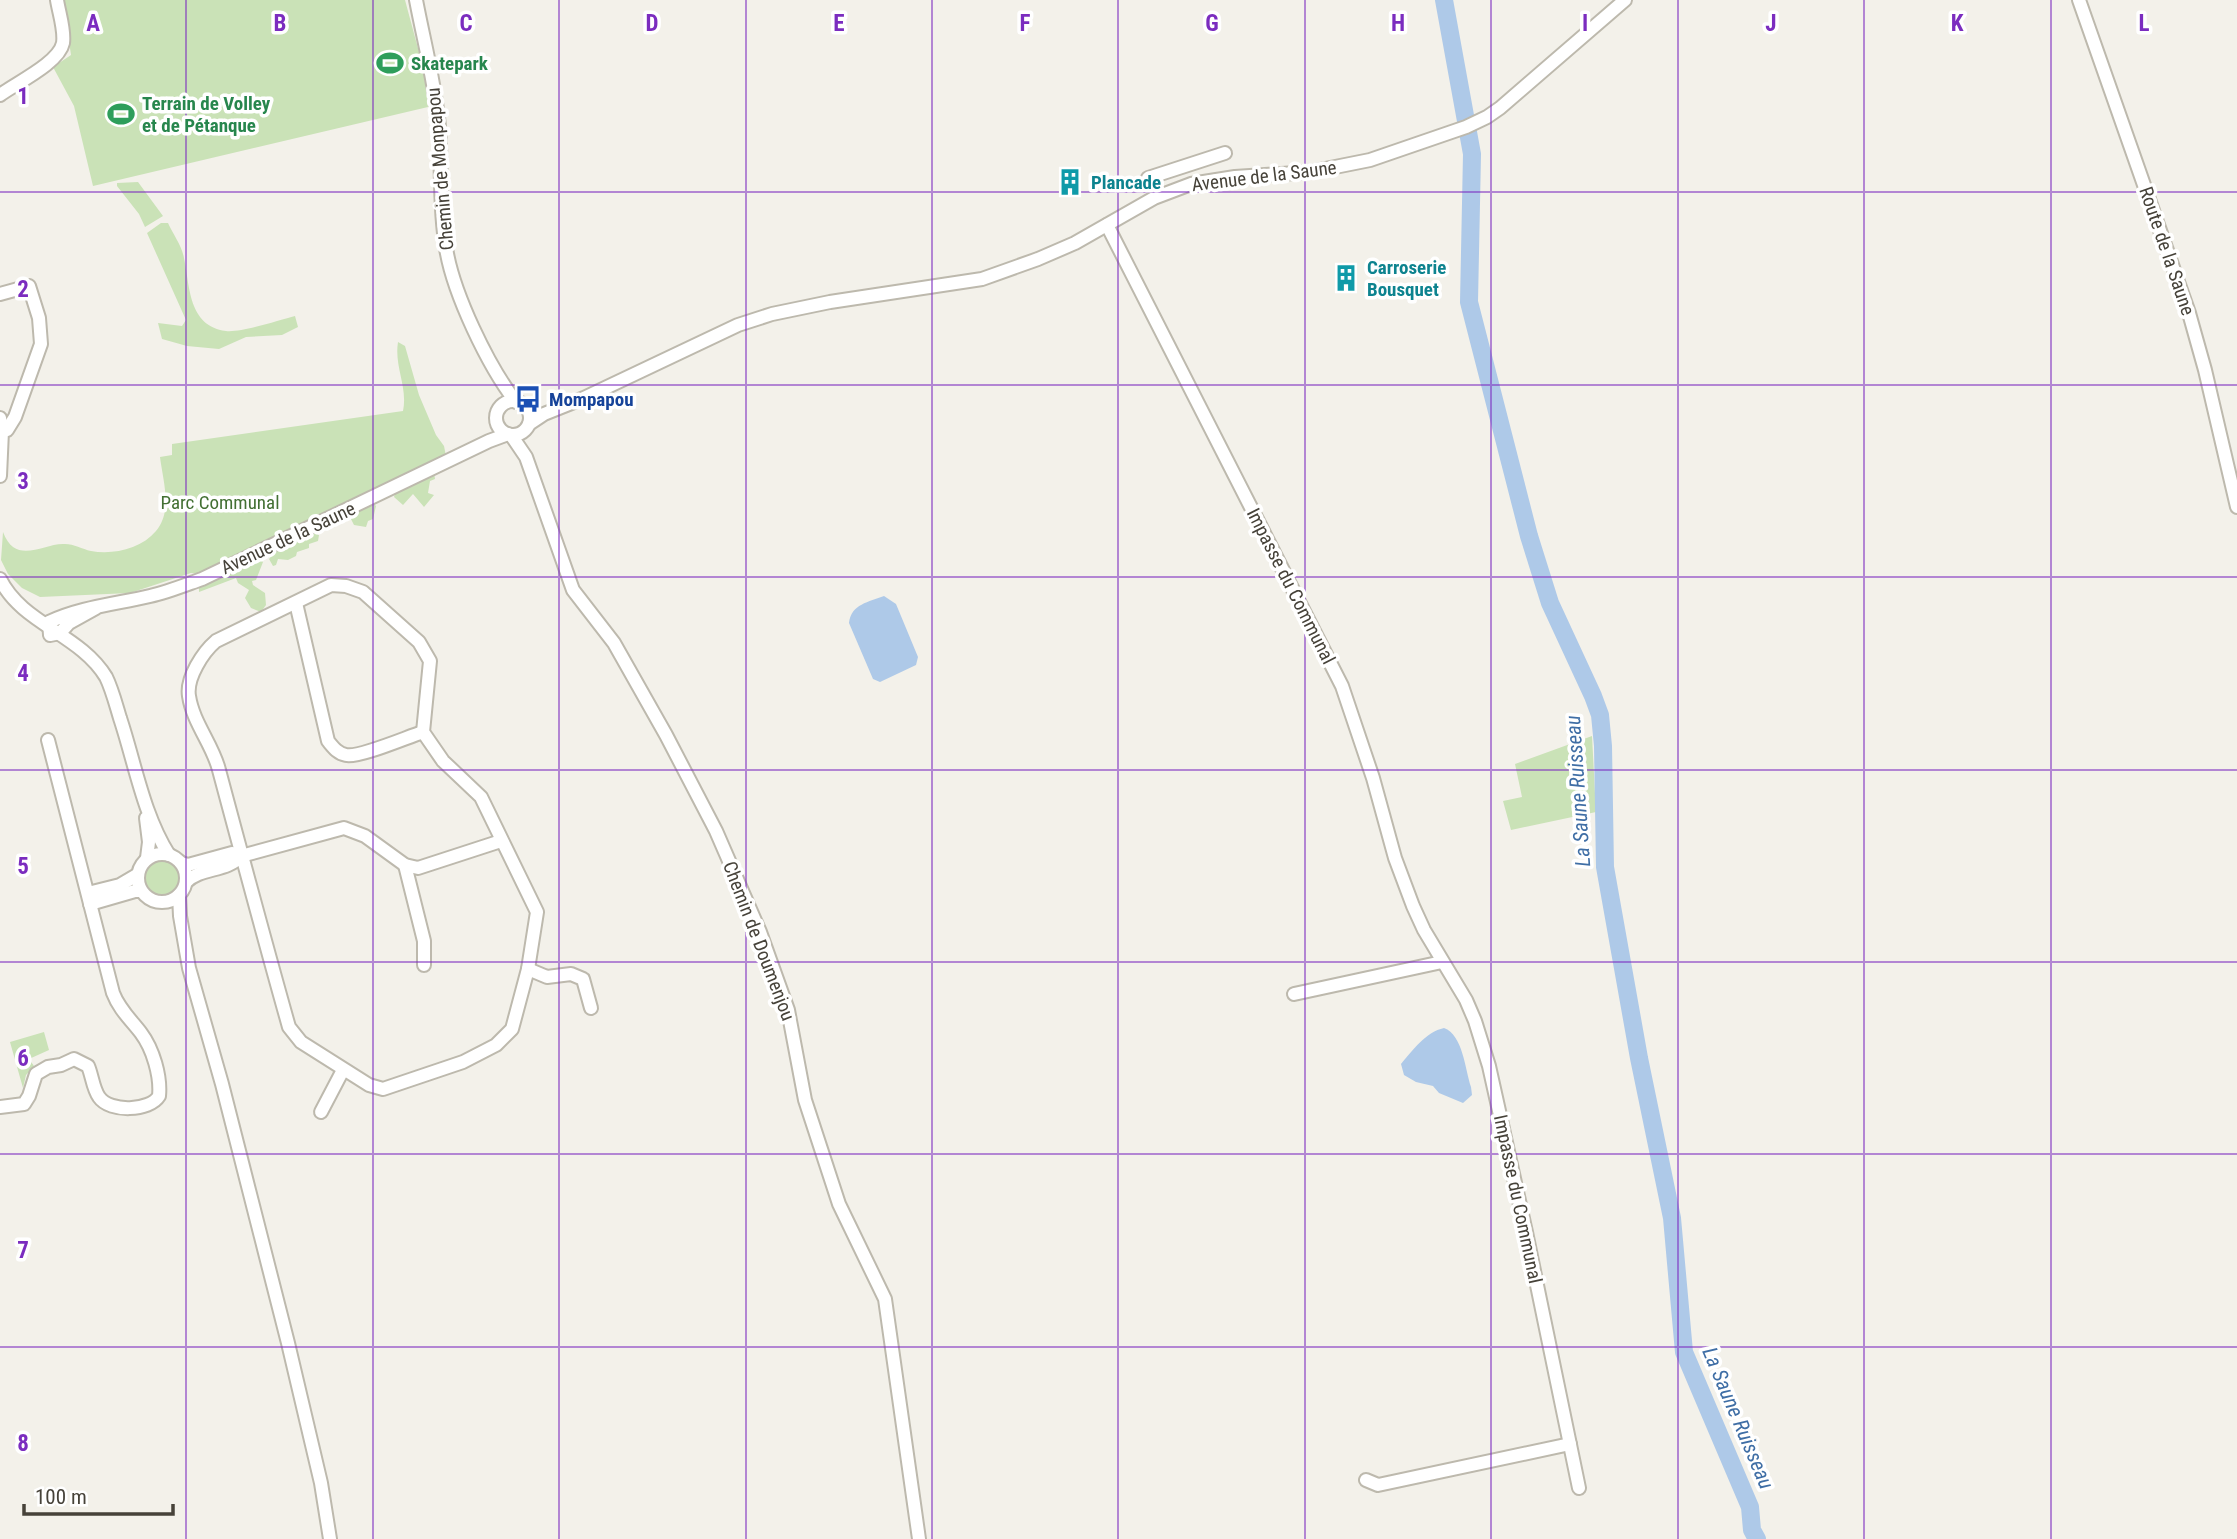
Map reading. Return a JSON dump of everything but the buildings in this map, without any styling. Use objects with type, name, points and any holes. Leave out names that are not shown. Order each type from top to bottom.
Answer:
[{"type":"street","points":[[0,95],[47,64],[60,50],[63,34],[57,0]]},
{"type":"street","name":"Chemin de Monpapou","points":[[416,0],[434,86],[439,126],[446,248],[459,292],[495,372],[521,404]]},
{"type":"street","name":"Avenue de la Saune","points":[[527,427],[537,418],[560,407],[749,321],[830,302],[982,279],[1075,243],[1154,198],[1191,184],[1235,177],[1329,170],[1370,160],[1452,132],[1482,120],[1500,108],[1625,0]]},
{"type":"street","name":"Route de la Saune","points":[[2079,0],[2189,313],[2237,507]]},
{"type":"street","points":[[1148,178],[1225,153]]},
{"type":"street","points":[[1185,166],[1191,184]]},
{"type":"street","name":"Impasse du Communal","points":[[1107,225],[1342,686],[1373,778],[1395,859],[1423,930],[1470,1010],[1489,1066],[1579,1488]]},
{"type":"street","points":[[0,294],[29,286],[39,318],[41,344],[15,417],[7,430],[1,421]]},
{"type":"street","name":"Chemin de Monpapou","points":[[495,372],[499,397],[497,415]]},
{"type":"street","points":[[506,403],[521,404],[530,418],[526,457],[510,435],[498,426],[497,415],[506,403]]},
{"type":"street","name":"Avenue de la Saune","points":[[521,404],[538,409],[560,407]]},
{"type":"street","name":"Avenue de la Saune","points":[[473,449],[497,415]]},
{"type":"street","points":[[0,475],[1,421]]},
{"type":"street","points":[[510,435],[527,427]]},
{"type":"street","name":"Avenue de la Saune","points":[[53,631],[96,608],[154,596],[202,579],[473,449],[510,435]]},
{"type":"street","name":"Chemin de Doumenjou","points":[[526,457],[573,590],[614,643],[687,774],[716,831],[788,1010],[805,1100],[839,1204],[884,1299],[919,1539]]},
{"type":"street","points":[[331,585],[346,586],[363,592],[419,642],[430,661],[423,732],[443,761],[481,797],[537,912],[528,969],[512,1029],[496,1045],[463,1062],[383,1089],[369,1085],[343,1070],[301,1042],[289,1027],[218,766],[188,695],[192,676],[207,649],[216,641],[296,603],[331,585]]},
{"type":"street","points":[[1,590],[18,612],[53,631],[88,662],[111,691],[159,839],[169,855],[181,863],[188,864],[232,853],[241,856],[344,828],[365,836],[405,865],[418,868],[501,841]]},
{"type":"street","points":[[296,603],[328,741],[338,752],[348,756],[360,755],[423,732]]},
{"type":"street","points":[[0,1107],[24,1104],[36,1074],[48,1067],[74,1059],[88,1066],[98,1096],[108,1105],[120,1108],[150,1104],[159,1096],[159,1080],[148,1045],[117,1003],[113,993],[48,740]]},
{"type":"street","points":[[144,797],[149,842],[147,858],[137,875],[141,891],[146,897],[167,908],[186,950]]},
{"type":"street","points":[[147,858],[158,854],[169,855]]},
{"type":"street","points":[[241,856],[235,863],[193,875],[179,895],[178,907],[186,950],[288,1343],[321,1483],[330,1539]]},
{"type":"street","points":[[181,863],[186,882]]},
{"type":"street","points":[[405,865],[424,941],[425,965]]},
{"type":"street","points":[[89,899],[137,875]]},
{"type":"street","points":[[89,899],[141,891]]},
{"type":"street","points":[[160,902],[170,901],[179,895]]},
{"type":"street","points":[[1294,994],[1442,962]]},
{"type":"street","points":[[528,969],[547,977],[571,974],[583,979],[592,1008]]},
{"type":"street","points":[[321,1112],[343,1070]]},
{"type":"street","points":[[1366,1480],[1378,1485],[1570,1444]]},
{"type":"green space","points":[[63,0],[405,0],[423,67],[428,107],[93,186],[74,106],[53,67],[71,55]]},
{"type":"green space","points":[[138,182],[163,216],[145,227],[139,214],[117,186],[117,183]]},
{"type":"green space","points":[[161,223],[168,223],[181,249],[193,303],[204,321],[214,328],[232,331],[295,316],[298,327],[282,335],[246,337],[219,349],[187,346],[162,339],[158,323],[182,326],[186,320],[147,233]]},
{"type":"green space","name":"Parc Communal","points":[[398,342],[405,346],[419,395],[436,435],[444,446],[446,456],[433,465],[435,479],[430,481],[428,493],[434,495],[424,507],[413,494],[403,505],[394,497],[396,490],[372,502],[376,506],[373,519],[368,521],[366,527],[354,525],[351,519],[353,513],[337,511],[316,516],[313,525],[290,528],[296,538],[307,537],[312,531],[319,535],[318,541],[309,544],[309,548],[297,552],[296,556],[288,560],[278,559],[273,566],[269,559],[284,542],[217,564],[214,572],[243,566],[248,559],[258,558],[263,562],[256,580],[252,581],[253,585],[265,593],[266,605],[261,612],[251,608],[245,598],[249,590],[238,583],[236,578],[199,592],[199,574],[191,573],[130,593],[40,597],[22,588],[8,574],[1,560],[3,532],[15,548],[23,551],[65,544],[91,551],[108,552],[135,546],[150,537],[161,523],[166,505],[160,457],[172,455],[172,444],[403,411],[404,394]]},
{"type":"green space","points":[[1592,736],[1596,812],[1511,830],[1503,801],[1522,797],[1515,764]]},
{"type":"green space","points":[[161,860],[173,866],[179,878],[173,890],[161,896],[149,890],[143,878],[149,866]]},
{"type":"green space","points":[[44,1032],[49,1050],[29,1059],[34,1066],[26,1075],[23,1088],[10,1042]]},
{"type":"water","points":[[884,596],[896,604],[918,657],[916,665],[880,682],[873,679],[849,623],[857,608]]},
{"type":"water","points":[[1444,1028],[1455,1038],[1465,1062],[1472,1095],[1463,1103],[1439,1093],[1433,1086],[1416,1082],[1404,1075],[1401,1064],[1426,1037]]},
{"type":"waterway","name":"La Saune Ruisseau","points":[[1444,0],[1472,154],[1469,302],[1529,536],[1550,603],[1600,715],[1605,867],[1639,1058],[1672,1218],[1684,1352],[1750,1507],[1752,1530],[1757,1539]]},
{"type":"place","name":"Skatepark","points":[[390,63]]},
{"type":"place","name":"Terrain de Volley et de Pétanque","points":[[121,114]]},
{"type":"place","name":"Plancade","points":[[1070,182]]},
{"type":"place","name":"Carroserie Bousquet","points":[[1346,278]]},
{"type":"place","name":"Mompapou","points":[[528,399]]}]
